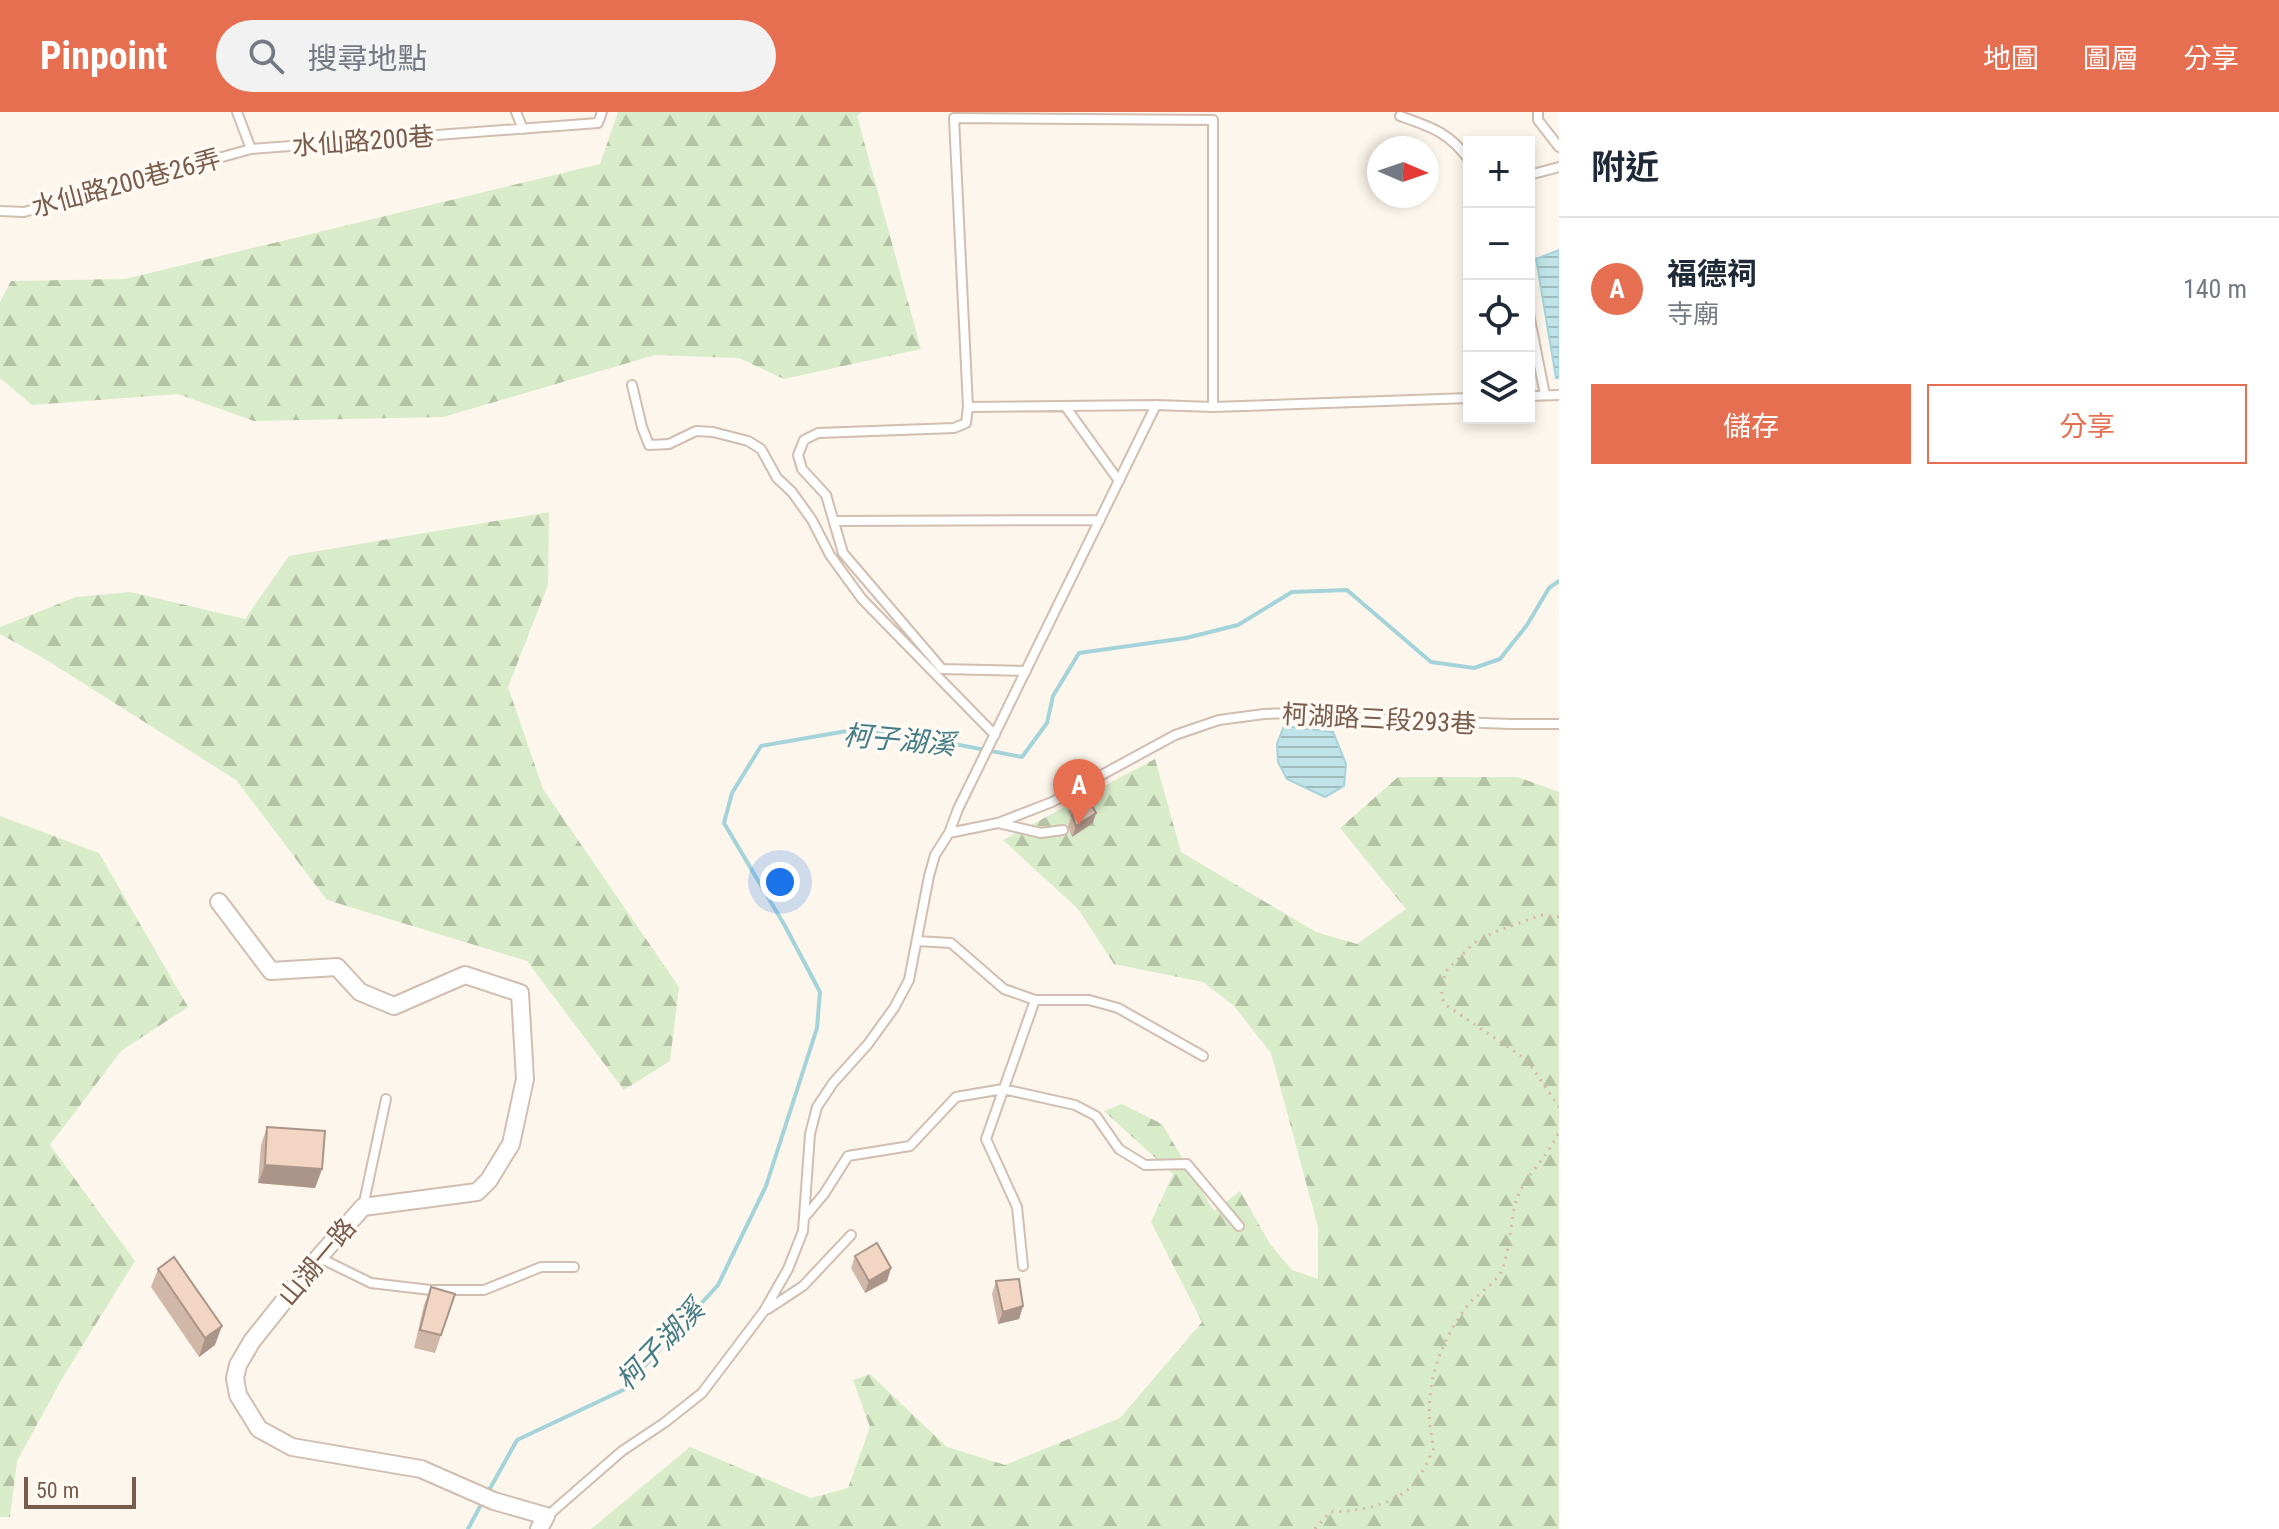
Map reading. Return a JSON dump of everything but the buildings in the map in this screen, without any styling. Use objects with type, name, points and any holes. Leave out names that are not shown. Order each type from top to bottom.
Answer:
[{"type":"street","name":"山湖一路","points":[[219,902],[271,971],[337,967],[360,992],[394,1006],[465,975],[520,993],[525,1079],[511,1144],[489,1180],[477,1192],[363,1207],[252,1341],[238,1365],[235,1378],[238,1395],[259,1429],[292,1447],[421,1469],[542,1522]]},
{"type":"lane","points":[[237,112],[251,149]]},
{"type":"lane","points":[[516,112],[523,129]]},
{"type":"lane","name":"水仙路200巷","points":[[251,149],[598,123],[602,112]]},
{"type":"lane","points":[[1538,112],[1538,120],[1559,147]]},
{"type":"lane","points":[[1400,116],[1431,127],[1456,142],[1463,152]]},
{"type":"lane","points":[[1026,671],[942,669],[843,553],[826,495],[802,469],[798,455],[804,440],[818,433],[954,428],[966,423],[968,407],[954,118],[1213,120],[1213,407]]},
{"type":"lane","name":"水仙路200巷26弄","points":[[0,211],[24,212],[251,149]]},
{"type":"lane","points":[[1535,173],[1559,167]]},
{"type":"lane","points":[[1535,344],[1545,395]]},
{"type":"lane","points":[[632,385],[649,445],[669,444],[696,431],[748,441],[761,449],[777,478],[792,492],[812,520],[830,555],[862,599],[995,735]]},
{"type":"lane","points":[[1535,396],[1559,395]]},
{"type":"lane","points":[[968,407],[1213,407],[1463,398]]},
{"type":"lane","points":[[542,1522],[622,1451],[702,1393],[738,1349],[788,1269],[803,1231],[810,1134],[817,1107],[833,1083],[868,1044],[894,1008],[909,980],[935,855],[949,833],[1156,405]]},
{"type":"lane","points":[[1065,406],[1119,481]]},
{"type":"lane","points":[[835,521],[1100,520]]},
{"type":"lane","name":"柯湖路三段293巷","points":[[949,833],[998,823],[1052,802],[1175,735],[1219,720],[1314,712],[1375,719],[1559,724]]},
{"type":"lane","points":[[998,823],[1041,833],[1063,830]]},
{"type":"lane","points":[[917,941],[951,943],[1004,989],[1035,1000],[1089,1000],[1118,1008],[1203,1056]]},
{"type":"lane","points":[[1023,1266],[1017,1207],[986,1139],[1035,1000]]},
{"type":"lane","points":[[804,1219],[848,1156],[910,1146],[956,1097],[1003,1089],[1075,1105],[1096,1116],[1119,1149],[1145,1165],[1187,1164],[1239,1226]]},
{"type":"lane","points":[[363,1207],[386,1099]]},
{"type":"lane","points":[[764,1311],[803,1286],[851,1235]]},
{"type":"lane","points":[[319,1257],[371,1283],[431,1290],[484,1290],[541,1267],[574,1267]]},
{"type":"path","points":[[1559,917],[1541,915],[1474,943],[1445,972],[1441,997],[1446,1005],[1527,1060],[1559,1107]]},
{"type":"path","points":[[1315,1529],[1330,1512],[1354,1512],[1374,1507],[1391,1501],[1414,1485],[1434,1448],[1429,1427],[1430,1399],[1438,1357],[1470,1303],[1500,1274],[1517,1197],[1559,1131]]},
{"type":"green space","points":[[618,112],[862,112],[857,116],[921,349],[784,379],[739,358],[655,355],[443,417],[254,421],[178,394],[32,405],[0,378],[0,302],[11,281],[125,279],[600,164]]},
{"type":"green space","points":[[549,512],[548,585],[508,687],[543,789],[679,987],[670,1061],[624,1090],[527,961],[327,900],[236,780],[45,659],[0,634],[0,627],[76,597],[130,592],[245,619],[289,556]]},
{"type":"green space","points":[[1155,759],[1181,852],[1316,932],[1357,944],[1406,909],[1340,828],[1398,777],[1518,777],[1559,792],[1559,1529],[591,1529],[690,1447],[811,1498],[848,1488],[870,1427],[853,1380],[870,1374],[947,1447],[1005,1465],[1120,1418],[1202,1322],[1151,1222],[1173,1174],[1104,1111],[1122,1104],[1162,1124],[1214,1211],[1240,1191],[1270,1244],[1292,1270],[1318,1279],[1318,1227],[1271,1053],[1233,1005],[1203,982],[1114,964],[1078,909],[1003,840]]},
{"type":"green space","points":[[0,816],[99,853],[188,1007],[121,1051],[50,1145],[135,1261],[63,1377],[17,1461],[10,1517],[0,1517]]},
{"type":"water","points":[[1559,250],[1559,378],[1556,378],[1536,259]]},
{"type":"water","points":[[1284,726],[1333,732],[1346,764],[1344,786],[1325,797],[1287,779],[1278,762],[1277,744]]},
{"type":"waterway","name":"柯子湖溪","points":[[488,1492],[517,1440],[623,1390],[718,1285],[766,1186],[817,1028],[820,992],[724,823],[732,793],[761,746],[847,731],[913,736],[1022,757],[1047,723],[1053,696],[1079,653],[1186,638],[1238,625],[1292,592],[1347,590],[1431,662],[1474,668],[1500,659],[1527,625],[1549,588],[1559,581]]},
{"type":"waterway","name":"柯子湖溪","points":[[468,1529],[484,1499]]},
{"type":"place","name":"福德祠","points":[[1079,825]]}]
